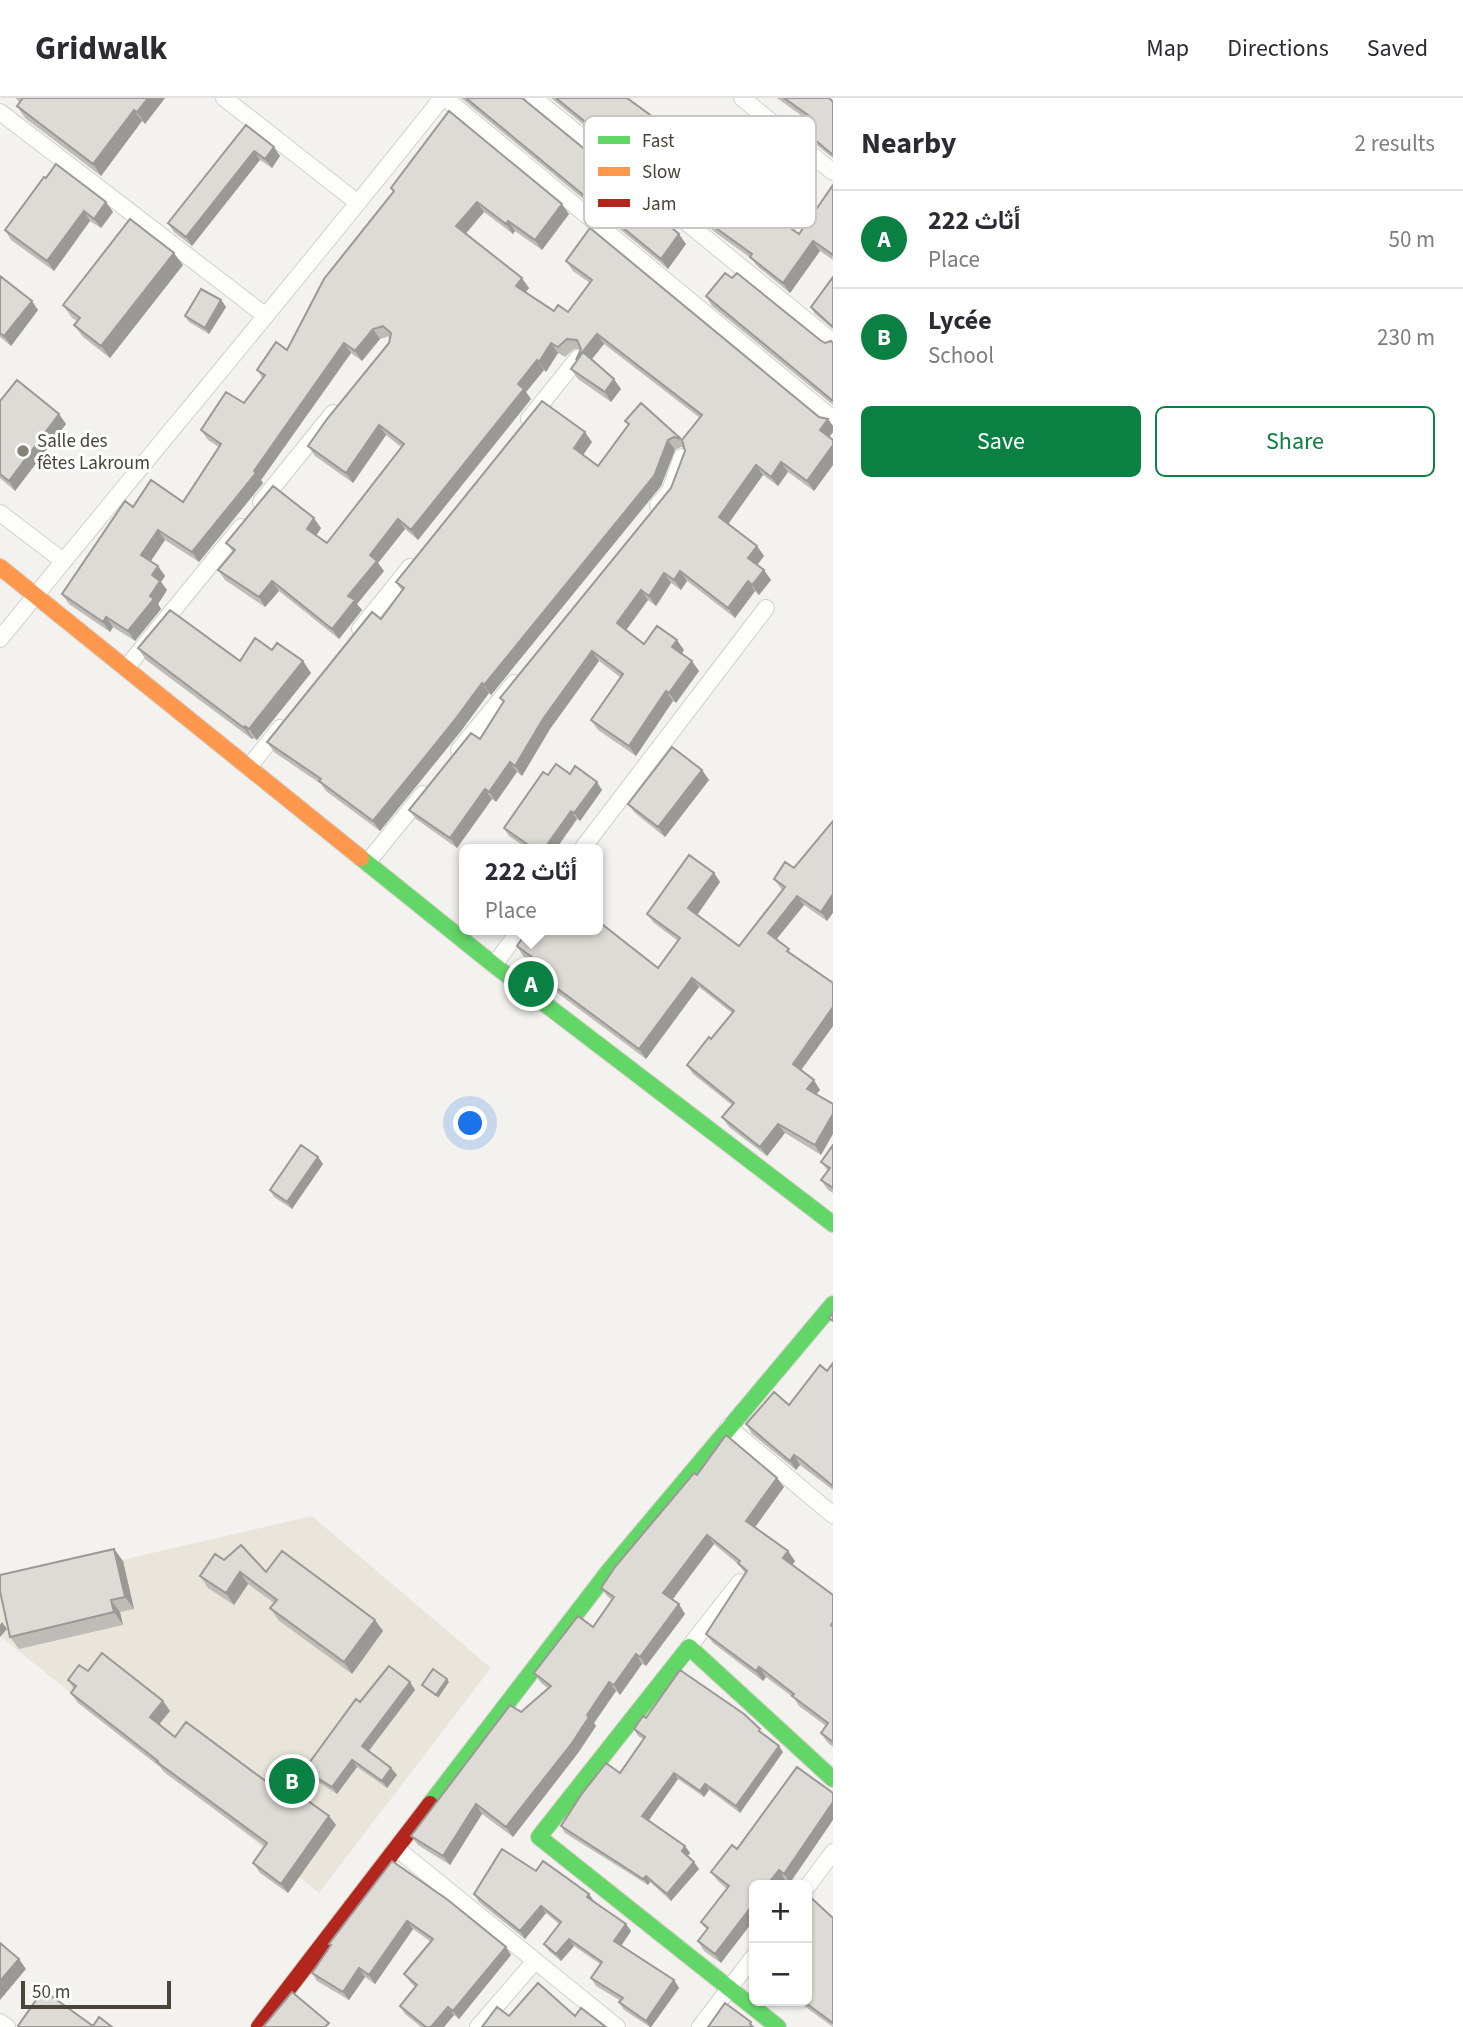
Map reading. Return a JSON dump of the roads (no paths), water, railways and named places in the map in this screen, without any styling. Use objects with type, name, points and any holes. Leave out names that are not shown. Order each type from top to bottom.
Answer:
[{"type":"street","points":[[223,98],[358,203]]},
{"type":"street","points":[[0,639],[443,98],[584,214]]},
{"type":"street","points":[[534,98],[584,139]]},
{"type":"street","points":[[742,98],[764,116]]},
{"type":"street","points":[[0,112],[266,316]]},
{"type":"street","points":[[816,158],[833,172]]},
{"type":"street","points":[[601,228],[833,419]]},
{"type":"street","points":[[693,228],[833,342]]},
{"type":"street","points":[[517,433],[578,358]]},
{"type":"street","points":[[127,668],[344,400]]},
{"type":"street","points":[[644,523],[670,491],[682,457]]},
{"type":"street","points":[[0,513],[62,560]]},
{"type":"street","points":[[353,638],[422,552]]},
{"type":"street","points":[[0,567],[494,965],[833,1224]]},
{"type":"street","points":[[586,844],[766,608]]},
{"type":"street","points":[[367,863],[523,672]]},
{"type":"street","points":[[248,767],[292,713]]},
{"type":"street","points":[[494,965],[516,935]]},
{"type":"street","points":[[259,2027],[608,1572],[833,1304]]},
{"type":"street","points":[[728,1427],[833,1515]]},
{"type":"street","points":[[740,1582],[539,1837],[778,2027]]},
{"type":"street","points":[[689,1647],[833,1779]]},
{"type":"street","points":[[396,1848],[617,2027]]},
{"type":"street","points":[[812,1880],[833,1852]]},
{"type":"street","points":[[478,2027],[535,1961]]},
{"type":"street","points":[[700,2027],[749,1962]]},
{"type":"street","points":[[0,2022],[7,2027]]},
{"type":"place","name":"Salle des fêtes Lakroum","points":[[23,451]]},
{"type":"place","name":"أثاث 222","points":[[531,984]]},
{"type":"place","name":"Lycée","points":[[292,1781]]}]
